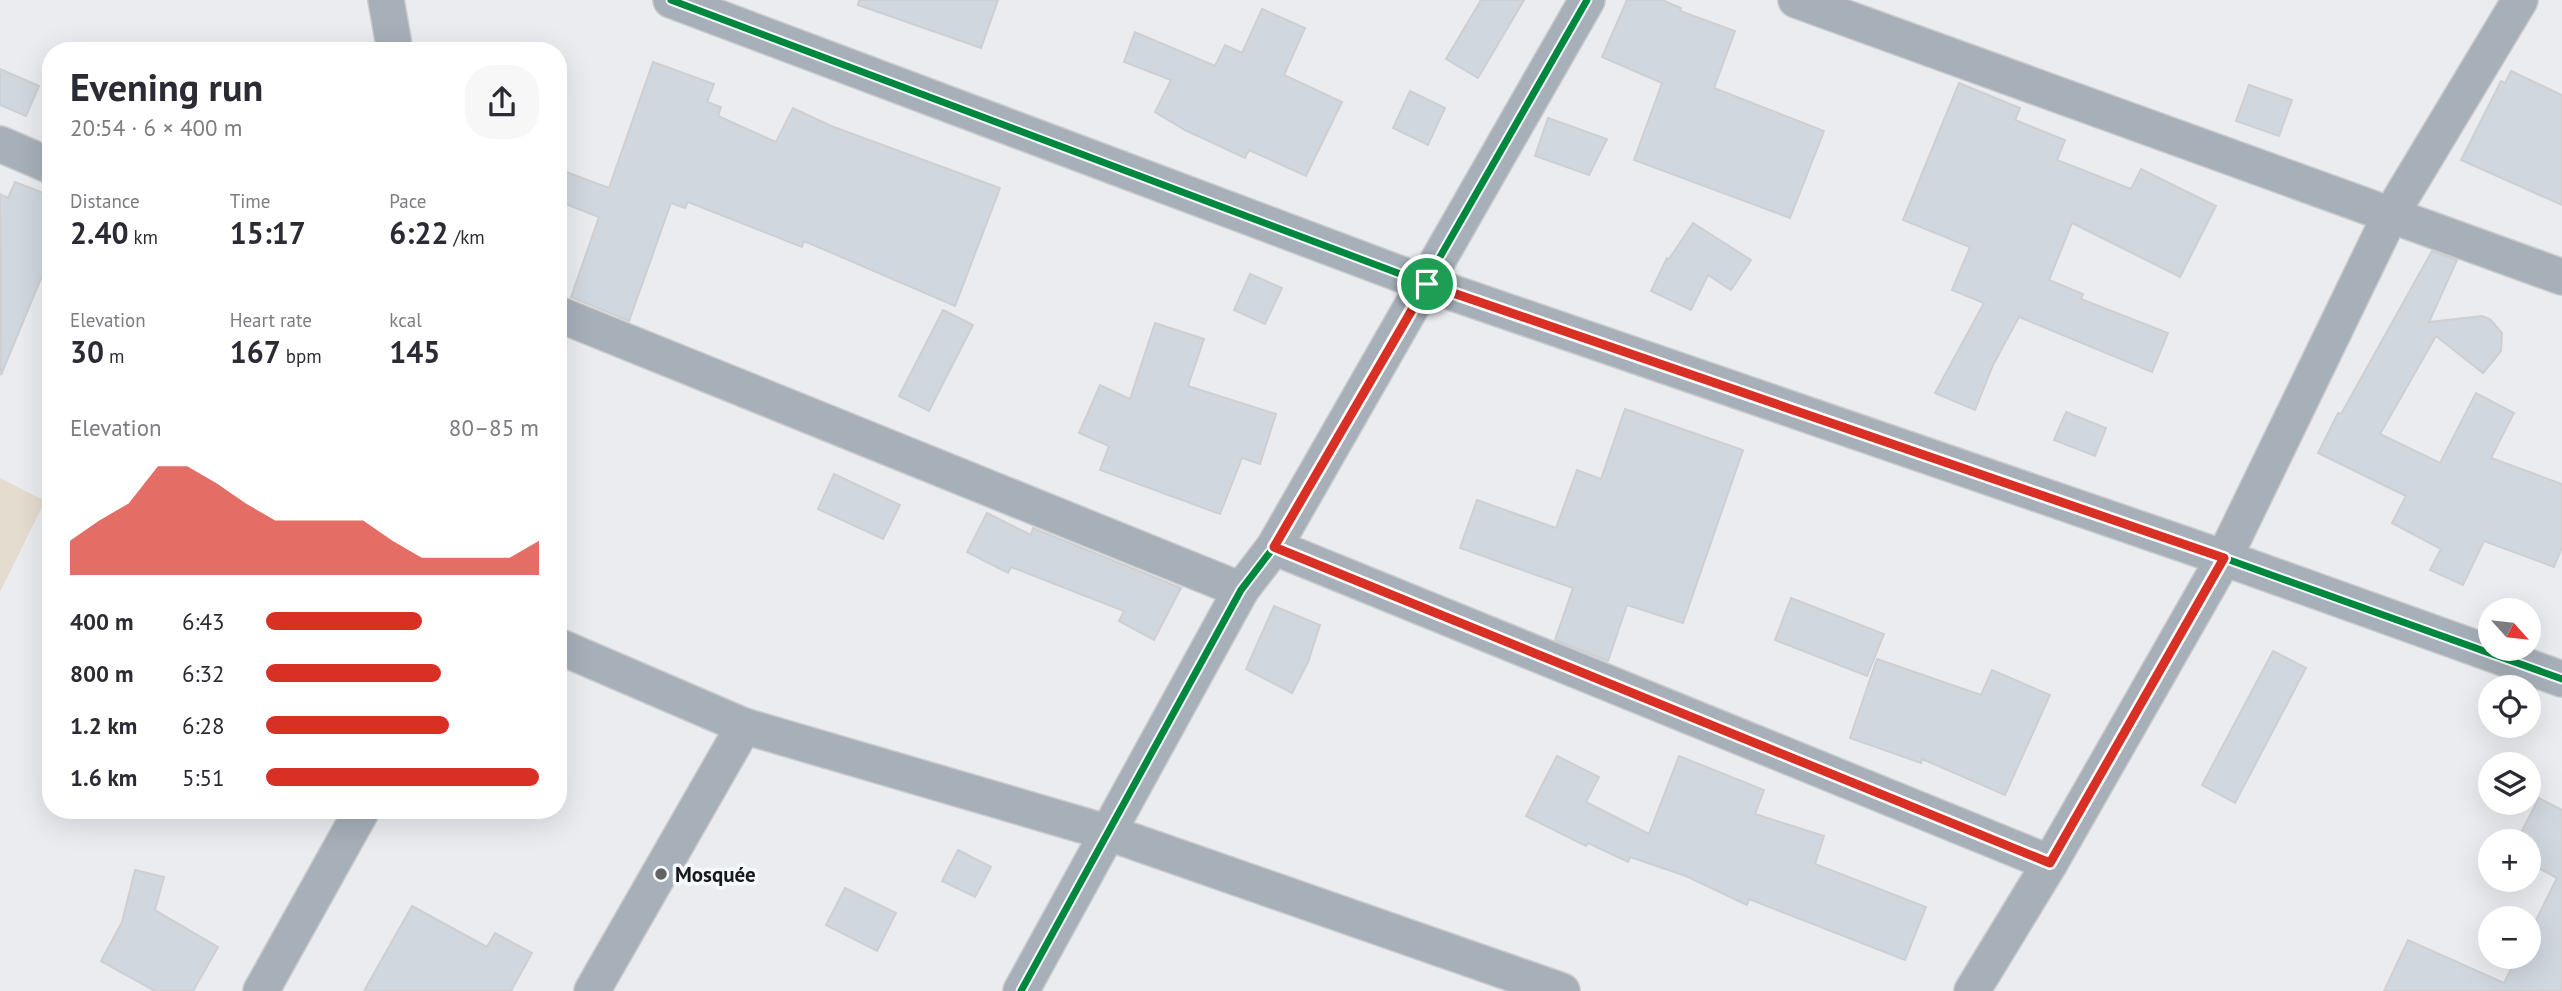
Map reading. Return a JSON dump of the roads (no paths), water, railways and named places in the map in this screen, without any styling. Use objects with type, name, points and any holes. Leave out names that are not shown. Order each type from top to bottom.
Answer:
[{"type":"street","points":[[386,0],[393,42]]},
{"type":"street","points":[[671,0],[1427,284],[2224,558],[2562,679]]},
{"type":"street","points":[[1021,991],[1241,590],[1274,547],[1427,284],[1587,0]]},
{"type":"street","points":[[1796,0],[2562,277]]},
{"type":"street","points":[[1972,991],[2050,863],[2224,558],[2390,216],[2520,0]]},
{"type":"street","points":[[0,144],[42,162]]},
{"type":"street","points":[[567,318],[1241,590]]},
{"type":"street","points":[[1274,547],[2050,863]]},
{"type":"street","points":[[567,650],[744,726],[1109,833],[1562,991]]},
{"type":"street","points":[[593,991],[744,726]]},
{"type":"street","points":[[261,991],[357,819]]},
{"type":"place","name":"Mosquée","points":[[661,874]]}]
